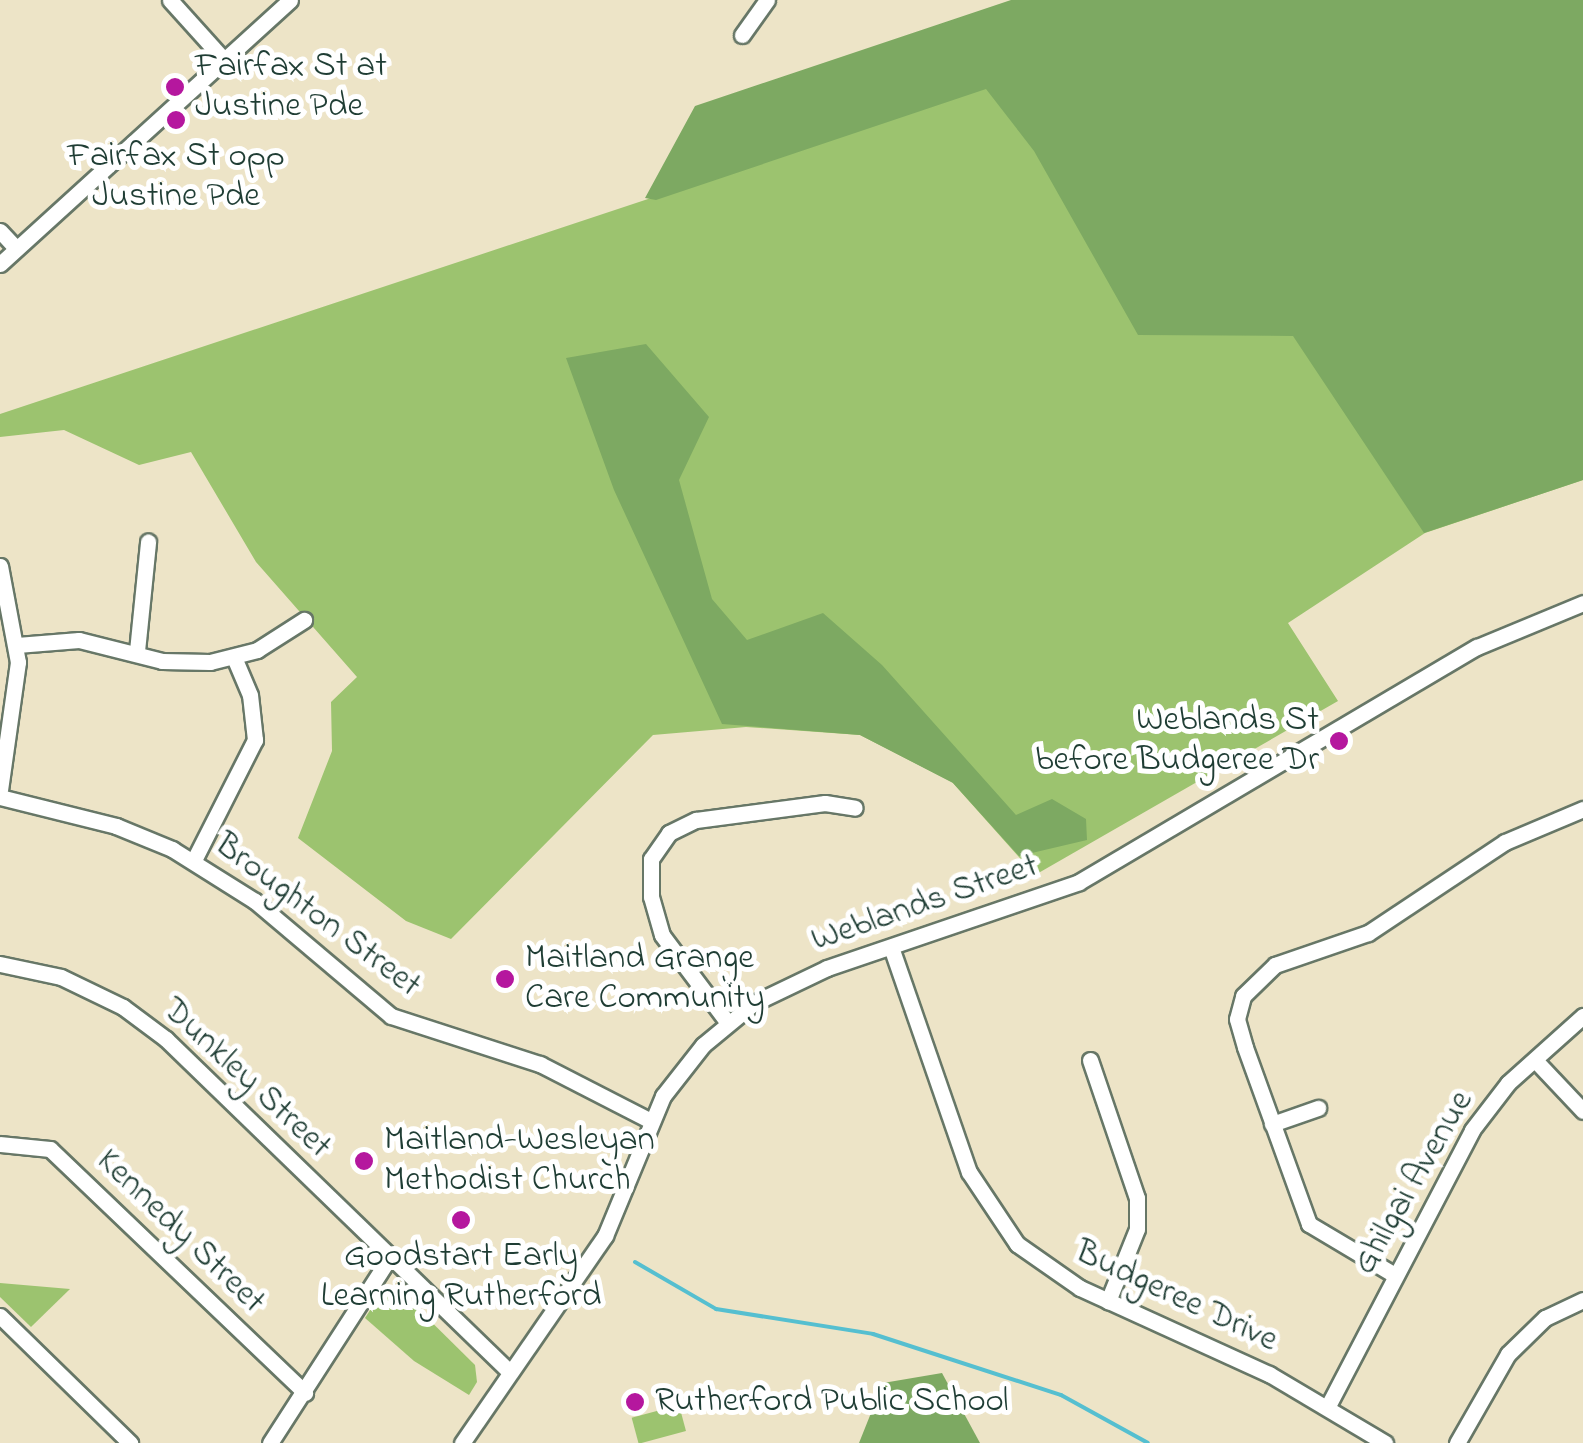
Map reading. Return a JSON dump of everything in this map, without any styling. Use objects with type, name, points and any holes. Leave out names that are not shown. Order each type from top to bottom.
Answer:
[{"type":"street","points":[[170,0],[226,61]]},
{"type":"street","points":[[0,264],[290,0]]},
{"type":"street","points":[[742,35],[767,0]]},
{"type":"street","points":[[0,230],[15,247]]},
{"type":"street","points":[[137,651],[148,542]]},
{"type":"street","points":[[0,566],[16,645],[0,793]]},
{"type":"street","name":"Weblands Street","points":[[462,1443],[508,1370],[605,1236],[649,1120],[682,1070],[728,1022],[799,979],[1079,882],[1477,647],[1583,602]]},
{"type":"street","points":[[16,645],[79,640],[186,664],[236,660],[304,620]]},
{"type":"street","points":[[194,860],[255,740],[250,695],[236,660]]},
{"type":"street","name":"Broughton Street","points":[[0,793],[116,826],[194,860],[255,901],[390,1016],[540,1064],[649,1120]]},
{"type":"street","points":[[728,1022],[662,935],[651,896],[651,859],[669,833],[696,820],[825,803],[855,808]]},
{"type":"street","points":[[1393,1274],[1309,1224],[1237,1019],[1256,977],[1401,916],[1504,842],[1583,809]]},
{"type":"street","name":"Budgeree Drive","points":[[891,947],[983,1201],[1036,1260],[1108,1301],[1329,1404],[1385,1443]]},
{"type":"street","name":"Dunkley Street","points":[[0,964],[60,977],[123,1006],[166,1039],[508,1370]]},
{"type":"street","name":"Ghilgai Avenue","points":[[1329,1404],[1393,1274],[1472,1130],[1535,1060],[1583,1016]]},
{"type":"street","points":[[1090,1060],[1137,1198],[1137,1229],[1108,1301]]},
{"type":"street","points":[[1535,1060],[1583,1111]]},
{"type":"street","points":[[1272,1124],[1318,1108]]},
{"type":"street","name":"Kennedy Street","points":[[0,1144],[50,1149],[305,1393]]},
{"type":"street","points":[[270,1443],[390,1258]]},
{"type":"street","points":[[1458,1443],[1508,1354],[1545,1318],[1583,1300]]},
{"type":"street","points":[[0,1316],[130,1443]]},
{"type":"green space","points":[[1011,0],[1583,0],[1583,480],[1424,533],[1293,336],[1138,335],[1034,151],[986,89],[656,200],[645,198],[695,106]]},
{"type":"green space","points":[[1248,0],[1583,0],[1583,480],[1425,533],[1288,623],[1338,701],[1035,875],[952,782],[860,735],[746,727],[653,735],[451,939],[406,921],[298,838],[332,751],[331,702],[357,677],[256,562],[191,452],[139,465],[64,430],[0,437],[0,414]]},
{"type":"green space","points":[[646,344],[709,417],[679,480],[712,599],[747,640],[823,613],[882,665],[1016,815],[1052,799],[1086,819],[1087,840],[1019,856],[953,783],[860,735],[722,724],[614,490],[566,358]]},
{"type":"green space","points":[[0,1283],[70,1289],[31,1327],[0,1297]]},
{"type":"green space","points":[[395,1286],[475,1365],[477,1382],[469,1395],[414,1361],[365,1318],[385,1287]]},
{"type":"green space","points":[[942,1373],[980,1443],[859,1443],[883,1383]]},
{"type":"green space","points":[[679,1405],[686,1431],[638,1443],[632,1418]]},
{"type":"waterway","points":[[635,1262],[716,1309],[873,1334],[1061,1395],[1148,1443]]},
{"type":"place","name":"Fairfax St at Justine Pde","points":[[175,87]]},
{"type":"place","name":"Fairfax St opp Justine Pde","points":[[176,120]]},
{"type":"place","name":"Weblands St before Budgeree Dr","points":[[1339,741]]},
{"type":"place","name":"Maitland Grange Care Community","points":[[505,979]]},
{"type":"place","name":"Maitland-Wesleyan Methodist Church","points":[[364,1161]]},
{"type":"place","name":"Goodstart Early Learning Rutherford","points":[[461,1220]]},
{"type":"place","name":"Rutherford Public School","points":[[635,1402]]}]
